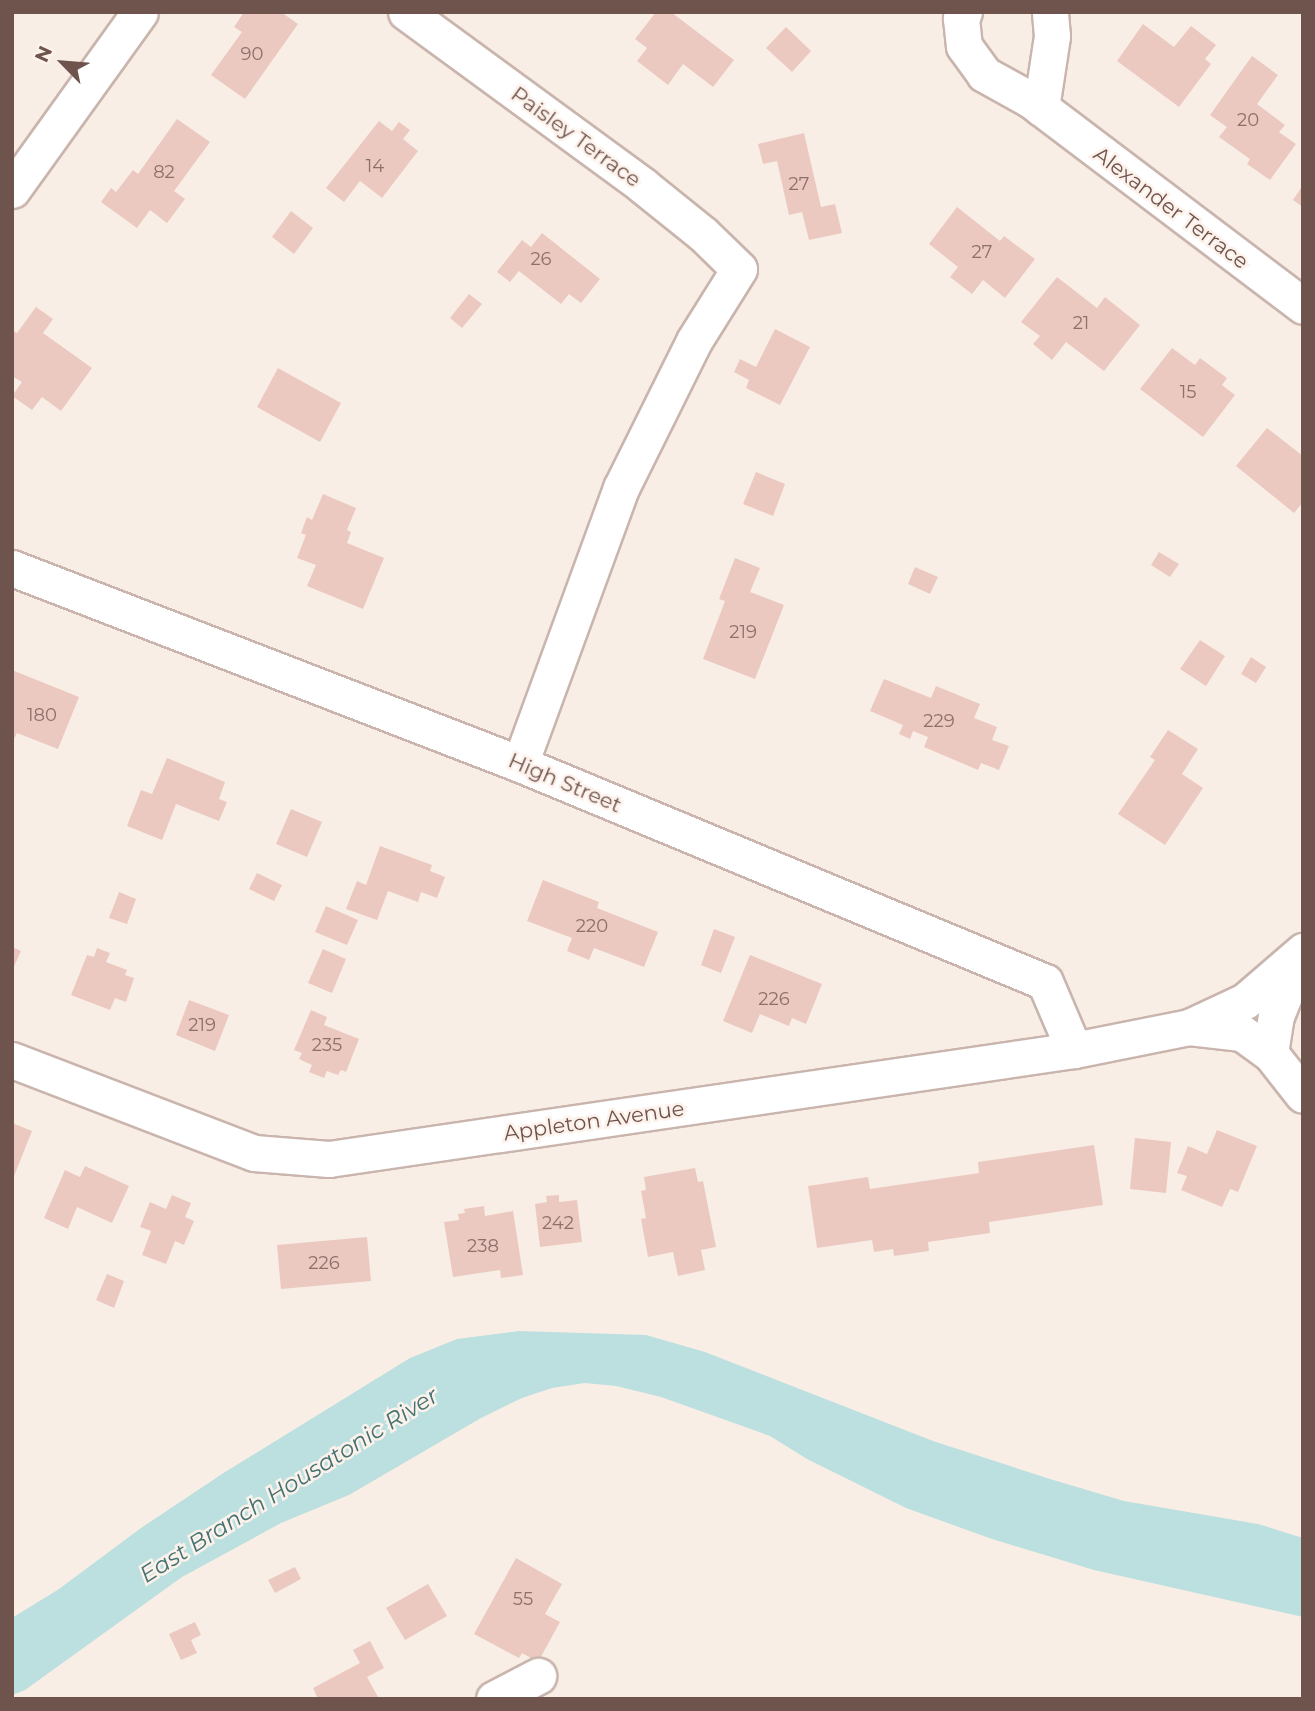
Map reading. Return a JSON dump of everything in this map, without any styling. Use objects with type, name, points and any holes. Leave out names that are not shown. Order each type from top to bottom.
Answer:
[{"type":"street","points":[[12,190],[140,12]]},
{"type":"street","name":"Paisley Terrace","points":[[406,12],[642,185],[703,234],[739,269],[694,341],[621,488],[520,764]]},
{"type":"street","name":"Alexander Terrace","points":[[964,12],[961,19],[964,46],[984,74],[1041,108],[1303,306]]},
{"type":"street","points":[[1041,108],[1052,36],[1050,12]]},
{"type":"street","name":"High Street","points":[[12,568],[520,764],[1045,982],[1074,1050]]},
{"type":"street","points":[[1189,1027],[1245,1001],[1302,952]]},
{"type":"street","points":[[1270,1053],[1276,1016],[1302,952]]},
{"type":"street","points":[[1189,1027],[1242,1033],[1270,1053],[1303,1095]]},
{"type":"street","name":"Appleton Avenue","points":[[12,1060],[254,1153],[328,1159],[1074,1050],[1189,1027]]},
{"type":"street","points":[[494,1699],[538,1676]]},
{"type":"water","name":"East Branch Housatonic River","points":[[519,1331],[646,1335],[705,1352],[933,1441],[1050,1479],[1124,1501],[1258,1524],[1303,1538],[1303,1617],[1094,1570],[992,1539],[906,1508],[807,1459],[770,1436],[661,1397],[616,1386],[585,1383],[552,1388],[522,1398],[481,1418],[349,1495],[281,1523],[182,1577],[25,1690],[12,1695],[12,1618],[59,1589],[141,1528],[225,1472],[410,1358],[457,1339]]},
{"type":"building","points":[[244,12],[281,12],[298,24],[245,99],[211,75],[242,32],[234,27]]},
{"type":"building","points":[[656,12],[671,12],[734,60],[713,87],[683,64],[668,85],[637,61],[647,48],[635,39]]},
{"type":"building","points":[[1143,24],[1174,47],[1191,26],[1216,45],[1205,59],[1211,64],[1179,107],[1117,61]]},
{"type":"building","points":[[786,27],[811,51],[792,72],[766,48]]},
{"type":"building","points":[[1252,56],[1278,75],[1257,104],[1285,125],[1279,132],[1296,144],[1270,180],[1247,164],[1250,159],[1219,137],[1227,127],[1210,115]]},
{"type":"building","points":[[177,119],[210,142],[174,191],[185,199],[167,223],[150,210],[137,228],[101,202],[111,188],[116,192],[133,170],[138,174]]},
{"type":"building","points":[[379,121],[392,131],[399,122],[410,130],[403,139],[418,151],[382,198],[360,181],[344,202],[326,188]]},
{"type":"building","points":[[804,133],[821,207],[835,204],[842,233],[809,240],[802,212],[789,215],[777,161],[763,164],[758,144]]},
{"type":"building","points":[[1303,185],[1303,207],[1293,200]]},
{"type":"building","points":[[957,207],[1000,241],[1004,236],[1035,259],[1005,298],[983,280],[972,294],[950,277],[958,267],[929,244]]},
{"type":"building","points":[[291,211],[313,228],[294,254],[272,237]]},
{"type":"building","points":[[542,233],[600,279],[581,303],[569,294],[561,304],[519,271],[510,282],[497,272],[522,240],[531,247]]},
{"type":"building","points":[[1057,277],[1097,308],[1105,297],[1140,325],[1104,371],[1066,342],[1052,360],[1033,344],[1040,336],[1021,322]]},
{"type":"building","points":[[469,294],[482,304],[462,328],[450,318]]},
{"type":"building","points":[[36,307],[53,319],[43,333],[92,368],[61,411],[42,397],[32,410],[12,396],[22,382],[12,376],[12,330],[17,333]]},
{"type":"building","points":[[775,329],[810,347],[780,405],[746,388],[749,380],[734,372],[740,359],[756,367]]},
{"type":"building","points":[[1172,348],[1195,365],[1200,358],[1227,378],[1222,385],[1235,395],[1203,437],[1140,389]]},
{"type":"building","points":[[278,368],[341,403],[320,442],[257,407]]},
{"type":"building","points":[[1267,428],[1303,456],[1303,502],[1294,513],[1236,466]]},
{"type":"building","points":[[756,472],[785,484],[773,516],[743,504]]},
{"type":"building","points":[[323,494],[356,508],[347,530],[351,532],[347,543],[384,558],[363,609],[307,586],[316,565],[297,558],[306,535],[301,533],[307,517],[312,520]]},
{"type":"building","points":[[1159,552],[1179,564],[1170,577],[1151,565]]},
{"type":"building","points":[[735,558],[760,568],[750,592],[784,605],[755,679],[703,659],[725,601],[719,599]]},
{"type":"building","points":[[915,567],[938,577],[930,594],[908,584]]},
{"type":"building","points":[[1200,640],[1225,656],[1206,686],[1180,669]]},
{"type":"building","points":[[1251,657],[1266,667],[1256,683],[1241,674]]},
{"type":"building","points":[[12,670],[79,697],[58,749],[17,733],[12,743]]},
{"type":"building","points":[[884,679],[931,698],[936,686],[980,704],[974,718],[997,727],[992,740],[1009,746],[999,770],[981,763],[978,770],[924,747],[928,737],[913,731],[910,739],[899,734],[903,725],[870,711]]},
{"type":"building","points":[[1168,730],[1198,749],[1182,774],[1203,788],[1165,845],[1118,814],[1155,760],[1150,757]]},
{"type":"building","points":[[167,758],[225,782],[219,799],[227,802],[219,821],[176,804],[162,840],[127,826],[141,790],[152,794]]},
{"type":"building","points":[[291,809],[322,822],[307,857],[276,844]]},
{"type":"building","points":[[380,846],[432,865],[430,871],[445,877],[437,898],[421,892],[418,902],[388,891],[377,920],[346,909],[357,881],[366,885]]},
{"type":"building","points":[[257,873],[282,885],[274,901],[249,889]]},
{"type":"building","points":[[543,880],[599,902],[597,908],[658,932],[644,967],[594,948],[589,960],[567,951],[572,938],[527,921]]},
{"type":"building","points":[[119,892],[136,899],[127,924],[109,918]]},
{"type":"building","points":[[326,906],[358,920],[347,945],[315,932]]},
{"type":"building","points":[[714,929],[735,937],[721,973],[701,965]]},
{"type":"building","points":[[12,947],[21,951],[12,971]]},
{"type":"building","points":[[97,948],[110,953],[106,962],[127,970],[125,975],[134,978],[126,1002],[115,998],[110,1010],[71,995],[87,955],[94,957]]},
{"type":"building","points":[[323,949],[346,959],[332,993],[308,983]]},
{"type":"building","points":[[750,955],[822,984],[806,1024],[792,1018],[789,1026],[760,1014],[752,1033],[723,1021]]},
{"type":"building","points":[[189,1000],[229,1015],[215,1051],[176,1035]]},
{"type":"building","points":[[311,1010],[327,1017],[324,1025],[359,1039],[346,1072],[341,1070],[338,1075],[327,1071],[324,1078],[309,1072],[312,1065],[299,1059],[302,1053],[294,1050]]},
{"type":"building","points":[[12,1123],[32,1131],[12,1181]]},
{"type":"building","points":[[1217,1130],[1257,1146],[1238,1192],[1230,1189],[1222,1207],[1181,1190],[1187,1176],[1177,1173],[1188,1146],[1207,1154]]},
{"type":"building","points":[[1135,1138],[1171,1142],[1166,1193],[1130,1189]]},
{"type":"building","points":[[1094,1145],[1103,1205],[989,1222],[990,1233],[928,1242],[929,1251],[894,1256],[893,1249],[874,1252],[872,1240],[817,1248],[808,1186],[868,1177],[870,1189],[979,1173],[978,1162]]},
{"type":"building","points":[[85,1166],[129,1186],[112,1223],[77,1207],[68,1229],[44,1218],[65,1170],[80,1177]]},
{"type":"building","points":[[695,1168],[698,1182],[703,1181],[716,1247],[701,1250],[705,1270],[678,1276],[673,1252],[648,1257],[641,1219],[646,1218],[641,1191],[646,1190],[644,1177]]},
{"type":"building","points":[[172,1195],[191,1203],[185,1217],[194,1221],[184,1245],[175,1241],[166,1264],[142,1255],[151,1231],[140,1227],[150,1202],[166,1209]]},
{"type":"building","points":[[559,1195],[559,1202],[577,1200],[582,1242],[540,1247],[535,1204],[547,1202],[546,1196]]},
{"type":"building","points":[[484,1206],[485,1216],[513,1211],[523,1275],[501,1278],[500,1270],[453,1277],[444,1222],[459,1220],[458,1214],[465,1213],[464,1209]]},
{"type":"building","points":[[367,1237],[371,1281],[281,1289],[277,1245]]},
{"type":"building","points":[[107,1274],[124,1281],[114,1308],[96,1300]]},
{"type":"building","points":[[516,1558],[562,1584],[545,1614],[560,1622],[538,1662],[522,1653],[519,1658],[474,1634]]},
{"type":"building","points":[[295,1567],[301,1579],[275,1593],[268,1580]]},
{"type":"building","points":[[428,1584],[447,1616],[405,1640],[386,1608]]},
{"type":"building","points":[[195,1622],[201,1635],[191,1640],[197,1653],[181,1660],[169,1634]]},
{"type":"building","points":[[370,1641],[384,1668],[367,1677],[378,1697],[318,1699],[313,1688],[360,1663],[353,1650]]}]
